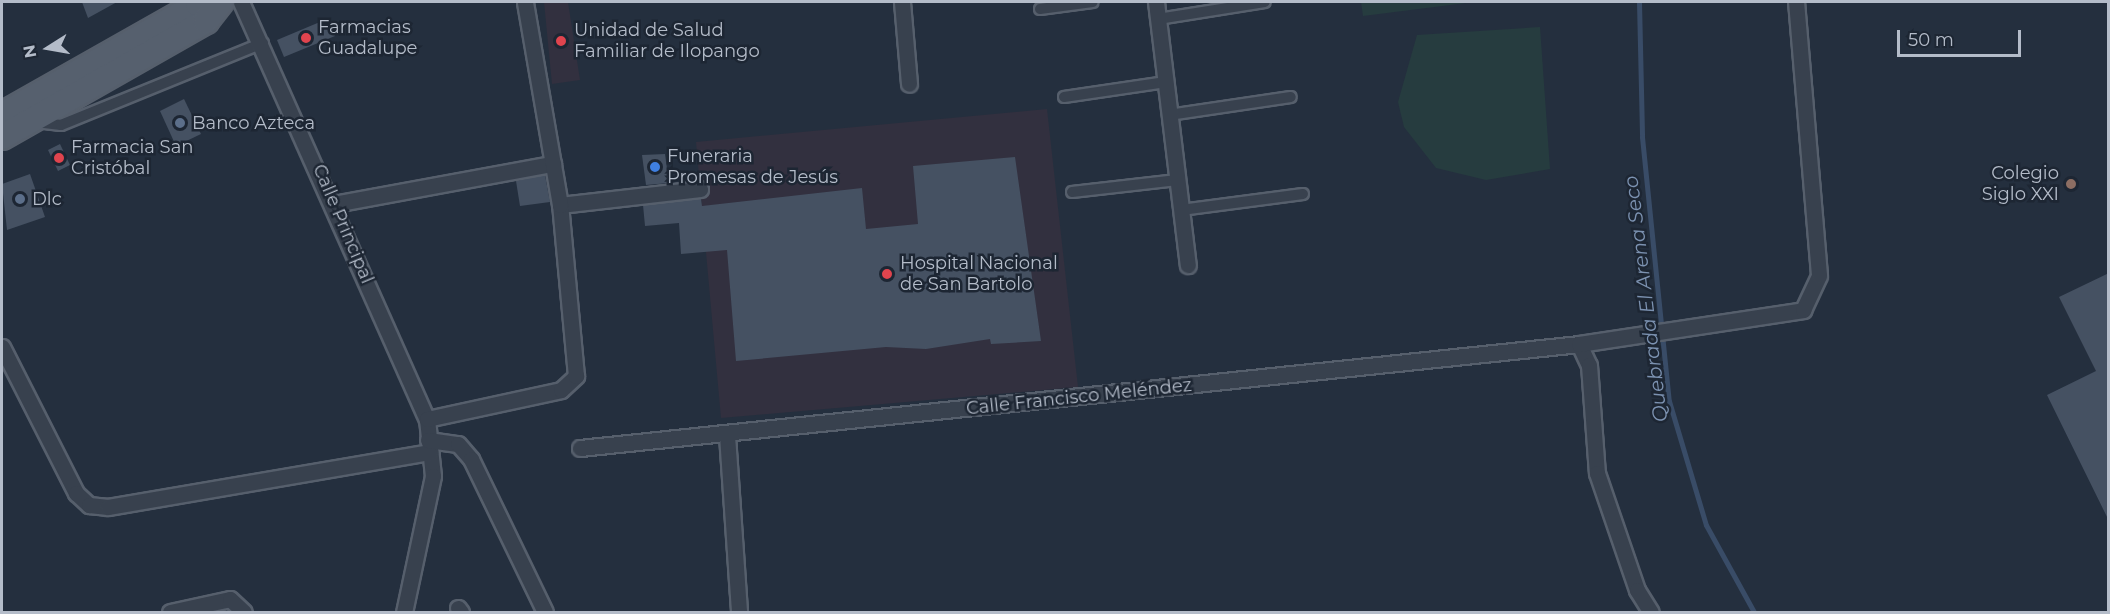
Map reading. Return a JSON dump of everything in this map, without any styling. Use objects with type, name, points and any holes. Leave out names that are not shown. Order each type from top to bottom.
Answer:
[{"type":"main road","points":[[2,115],[198,4],[212,2]]},
{"type":"main road","points":[[2,136],[206,21],[221,2]]},
{"type":"street","name":"Calle Principal","points":[[241,2],[263,43],[426,419],[433,476],[405,612]]},
{"type":"street","points":[[426,419],[561,390],[576,376],[560,205],[525,2]]},
{"type":"street","points":[[902,2],[909,84]]},
{"type":"street","points":[[1040,9],[1093,2]]},
{"type":"street","points":[[1156,2],[1188,265]]},
{"type":"street","points":[[1158,19],[1265,2]]},
{"type":"street","name":"Calle Francisco Meléndez","points":[[580,448],[727,435],[1579,344],[1672,326],[1803,310],[1818,287],[1796,2]]},
{"type":"street","points":[[30,122],[61,125],[263,43]]},
{"type":"street","points":[[1064,96],[1166,82]]},
{"type":"street","points":[[1169,115],[1292,97]]},
{"type":"street","points":[[334,204],[553,164]]},
{"type":"street","points":[[1072,192],[1177,180]]},
{"type":"street","points":[[560,205],[700,189]]},
{"type":"street","points":[[1181,210],[1303,194]]},
{"type":"street","points":[[1579,344],[1589,365],[1597,473],[1637,590],[1651,612]]},
{"type":"street","points":[[2,347],[76,493],[89,506],[108,507],[429,446],[458,444],[471,459],[544,612]]},
{"type":"street","points":[[727,435],[739,612]]},
{"type":"street","points":[[170,612],[230,599],[244,612]]},
{"type":"shaded area","name":"Unidad de Salud Familiar de Ilopango","points":[[544,2],[568,2],[580,80],[552,84]]},
{"type":"shaded area","name":"Hospital Nacional de San Bartolo","points":[[1047,109],[1078,387],[721,418],[696,142]]},
{"type":"green space","points":[[1361,2],[1474,2],[1363,16]]},
{"type":"green space","points":[[1540,27],[1550,169],[1486,180],[1436,168],[1404,127],[1398,102],[1417,35]]},
{"type":"building","points":[[82,2],[117,2],[88,18]]},
{"type":"building","name":"Farmacias Guadalupe","points":[[327,19],[335,36],[284,57],[277,40]]},
{"type":"building","name":"Banco Azteca","points":[[184,99],[201,134],[176,146],[160,111]]},
{"type":"building","name":"Farmacia San Cristóbal","points":[[60,144],[70,165],[58,171],[48,150]]},
{"type":"building","name":"Funeraria Promesas de Jesús","points":[[665,154],[669,183],[646,185],[642,155]]},
{"type":"building","points":[[1015,157],[1041,341],[991,344],[990,339],[926,349],[886,347],[736,361],[727,250],[681,254],[679,223],[645,226],[643,205],[701,199],[702,206],[862,188],[866,229],[918,224],[913,166]]},
{"type":"building","name":"Dlc","points":[[30,174],[45,217],[7,230],[2,184]]},
{"type":"building","points":[[545,175],[550,202],[520,206],[516,181]]},
{"type":"building","points":[[2109,273],[2109,521],[2047,395],[2096,371],[2059,297]]},
{"type":"waterway","name":"Quebrada El Arena Seco","points":[[1639,2],[1642,137],[1669,401],[1706,525],[1754,612]]},
{"type":"place","name":"Farmacias Guadalupe","points":[[306,38]]},
{"type":"place","name":"Unidad de Salud Familiar de Ilopango","points":[[561,41]]},
{"type":"place","name":"Banco Azteca","points":[[180,123]]},
{"type":"place","name":"Farmacia San Cristóbal","points":[[59,158]]},
{"type":"place","name":"Funeraria Promesas de Jesús","points":[[655,167]]},
{"type":"place","name":"Colegio Siglo XXI","points":[[2071,184]]},
{"type":"place","name":"Dlc","points":[[20,199]]},
{"type":"place","name":"Hospital Nacional de San Bartolo","points":[[887,274]]}]
